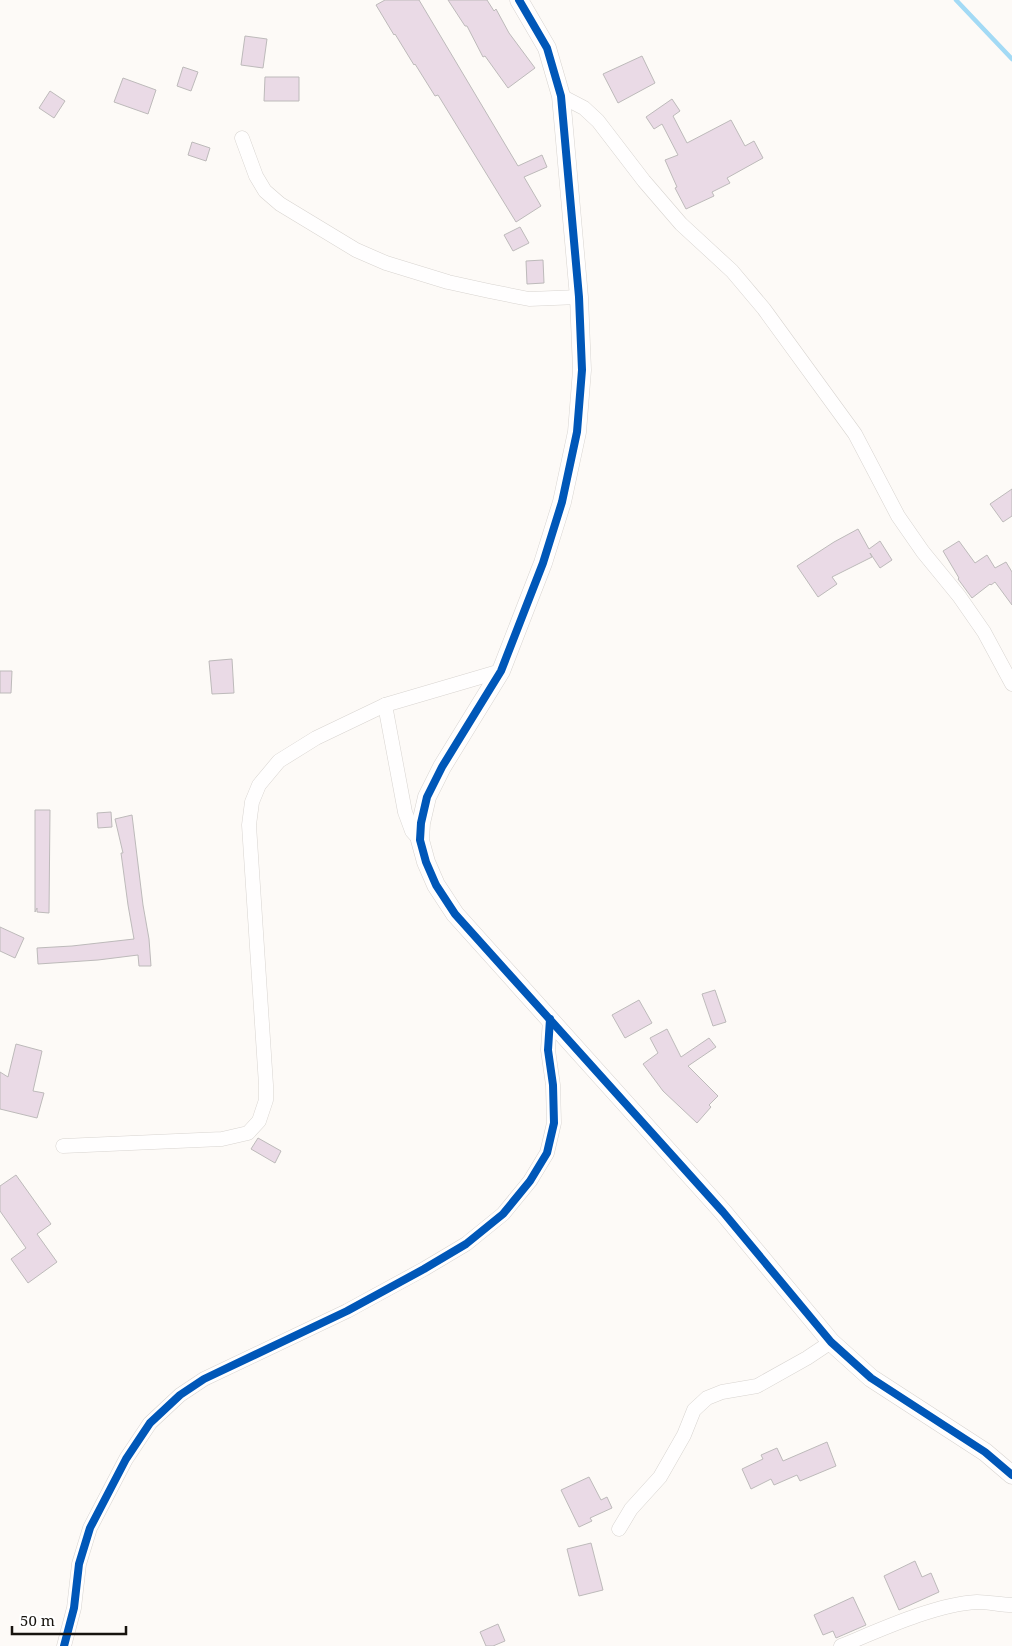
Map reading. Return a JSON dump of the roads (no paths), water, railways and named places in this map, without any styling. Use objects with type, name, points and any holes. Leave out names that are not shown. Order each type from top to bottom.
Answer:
[{"type":"street","points":[[519,0],[547,48],[561,96],[579,297],[582,370],[577,432],[562,502],[543,563],[502,671],[442,767],[427,798],[421,823],[420,840],[426,862],[436,885],[455,914],[723,1212],[831,1342],[871,1378],[985,1452],[1012,1475]]},
{"type":"street","points":[[561,96],[584,108],[598,121],[644,181],[675,217],[732,270],[764,309],[855,434],[898,516],[984,632],[1012,684]]},
{"type":"street","points":[[242,138],[256,176],[265,191],[280,204],[356,250],[386,263],[448,282],[489,291],[528,299],[579,297]]},
{"type":"street","points":[[63,1146],[222,1139],[248,1133],[259,1121],[266,1100],[249,825],[252,802],[259,785],[279,761],[316,738],[386,705],[502,671]]},
{"type":"street","points":[[386,705],[405,812],[412,831],[420,840]]},
{"type":"street","points":[[64,1646],[74,1608],[79,1564],[90,1528],[126,1459],[150,1423],[180,1395],[204,1379],[347,1311],[424,1270],[466,1244],[503,1214],[530,1181],[547,1153],[554,1123],[553,1085],[548,1050],[550,1020]]},
{"type":"street","points":[[619,1529],[631,1509],[660,1477],[684,1435],[694,1410],[707,1398],[722,1392],[757,1386],[831,1342]]},
{"type":"street","points":[[841,1646],[889,1627],[953,1606],[978,1602],[1012,1605]]},
{"type":"waterway","points":[[956,0],[1012,59]]}]
